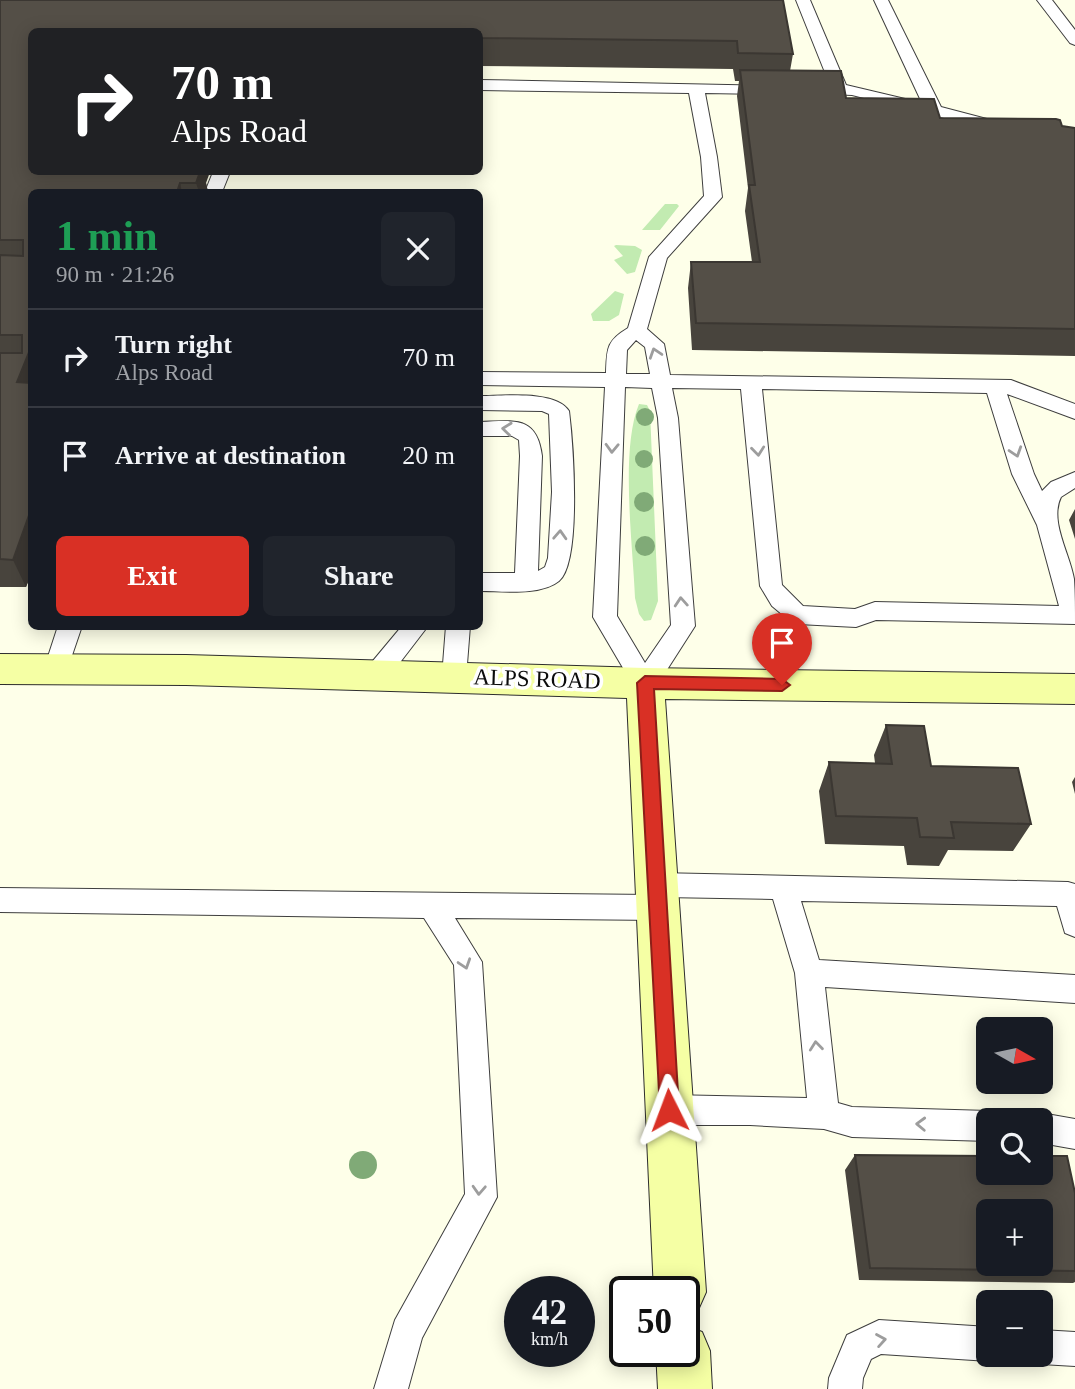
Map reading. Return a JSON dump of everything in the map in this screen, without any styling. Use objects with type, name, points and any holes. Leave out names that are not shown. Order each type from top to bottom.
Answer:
[{"type":"main road","name":"ALPS ROAD","points":[[0,669],[1075,689]]},
{"type":"main road","points":[[645,683],[679,1276]]},
{"type":"main road","points":[[684,1367],[685,1389]]},
{"type":"lane","points":[[803,0],[840,90]]},
{"type":"lane","points":[[881,0],[934,110]]},
{"type":"lane","points":[[1044,0],[1075,40]]},
{"type":"lane","points":[[1057,15],[1075,14]]},
{"type":"lane","points":[[483,85],[852,90],[1011,129]]},
{"type":"lane","points":[[637,331],[654,344],[668,418],[683,626],[645,683],[605,618],[617,351],[621,341],[637,331],[658,257],[713,197],[709,157],[696,88]]},
{"type":"lane","points":[[483,378],[1011,387],[1075,412]]},
{"type":"lane","points":[[751,384],[771,586],[780,600],[798,615],[856,618],[875,611],[1074,615],[1048,525],[1023,474],[995,387]]},
{"type":"lane","points":[[483,403],[546,404],[559,411],[563,450],[561,542],[556,569],[545,579],[483,582]]},
{"type":"lane","points":[[483,429],[516,429],[529,437],[531,456],[526,581]]},
{"type":"lane","points":[[1048,525],[1046,502],[1055,488],[1075,480]]},
{"type":"lane","points":[[56,669],[69,630]]},
{"type":"lane","points":[[376,675],[413,630]]},
{"type":"lane","points":[[454,677],[458,630]]},
{"type":"lane","points":[[783,888],[809,973],[824,1114]]},
{"type":"lane","points":[[0,900],[431,905],[657,897],[783,888],[1068,894],[1075,924]]},
{"type":"lane","points":[[391,1389],[407,1332],[481,1197],[468,962],[431,905]]},
{"type":"lane","points":[[809,973],[1075,989]]},
{"type":"lane","points":[[669,1110],[824,1114],[852,1122],[976,1126]]},
{"type":"lane","points":[[1053,1130],[1075,1134]]},
{"type":"lane","points":[[845,1389],[846,1378],[859,1348],[879,1337],[976,1343]]},
{"type":"lane","points":[[1053,1348],[1075,1349]]},
{"type":"green space","points":[[665,204],[679,206],[660,230],[642,230]]},
{"type":"green space","points":[[614,246],[635,246],[642,250],[635,272],[627,274],[614,260],[623,256]]},
{"type":"green space","points":[[615,291],[624,294],[619,315],[609,321],[593,321],[591,314]]},
{"type":"green space","points":[[639,404],[647,405],[650,411],[658,601],[651,620],[644,621],[639,614],[635,598],[629,499],[630,446]]},
{"type":"building","points":[[0,0],[783,0],[793,54],[738,53],[737,41],[483,38],[483,28],[28,28],[28,175],[199,175],[196,183],[180,183],[178,189],[28,189],[28,355],[17,382],[28,383],[28,518],[13,560],[0,559],[0,353],[22,353],[22,335],[0,335],[0,255],[23,256],[23,240],[0,240]]},
{"type":"building","points":[[740,70],[841,71],[846,98],[934,99],[940,118],[1056,119],[1060,120],[1062,126],[1075,128],[1075,329],[696,323],[691,262],[760,262],[749,185],[755,185]]},
{"type":"building","points":[[886,725],[924,726],[931,766],[1018,768],[1031,824],[951,822],[954,838],[920,837],[917,818],[836,816],[829,762],[892,764]]},
{"type":"building","points":[[855,1155],[976,1156],[976,1185],[1053,1185],[1053,1156],[1067,1156],[1075,1193],[1075,1271],[1053,1271],[1053,1199],[976,1199],[976,1270],[870,1268]]},
{"type":"route","points":[[669,1110],[645,683],[782,685]]}]
